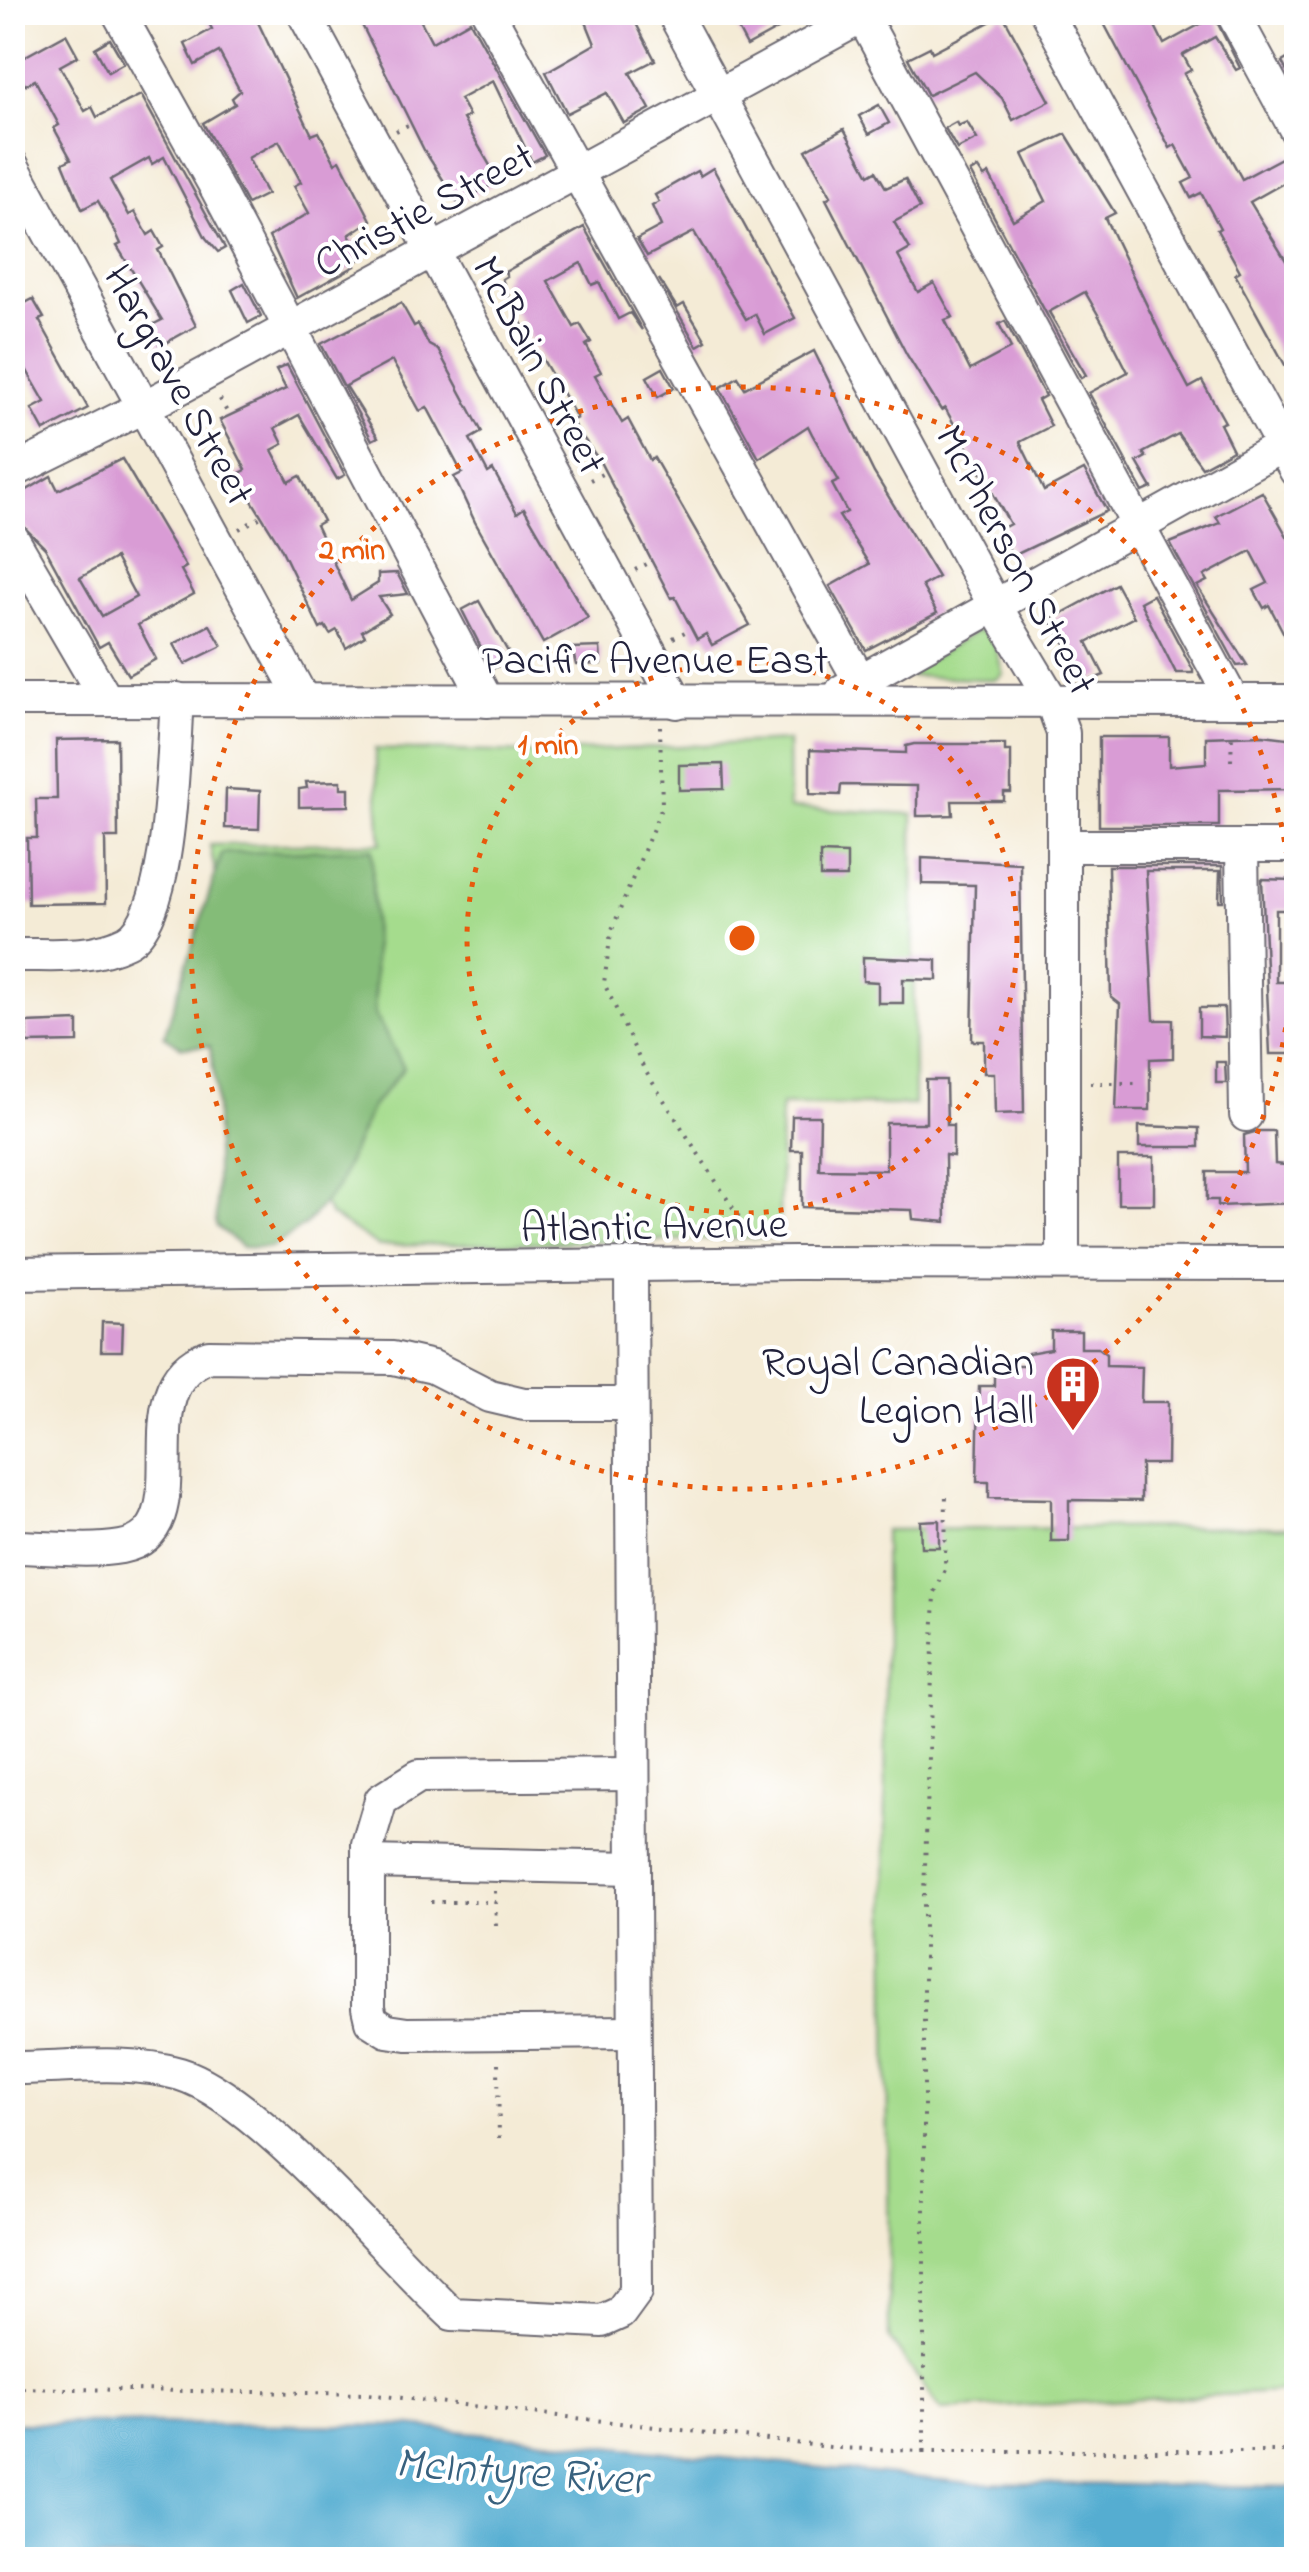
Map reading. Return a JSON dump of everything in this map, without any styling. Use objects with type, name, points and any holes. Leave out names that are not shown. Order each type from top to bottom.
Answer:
[{"type":"street","points":[[118,12],[218,191],[487,701]]},
{"type":"street","name":"McBain Street","points":[[303,12],[668,702]]},
{"type":"street","points":[[488,12],[860,681]]},
{"type":"street","name":"McPherson Street","points":[[674,12],[994,604],[1051,699],[1063,733],[1063,1262]]},
{"type":"street","points":[[826,701],[1140,524],[1292,452],[1046,12]]},
{"type":"street","points":[[1232,12],[1296,130]]},
{"type":"street","points":[[864,14],[1140,524],[1233,717]]},
{"type":"street","name":"Christie Street","points":[[12,472],[145,406],[432,252],[864,14]]},
{"type":"street","name":"Hargrave Street","points":[[12,165],[302,698]]},
{"type":"street","points":[[12,538],[106,700]]},
{"type":"street","points":[[14,951],[93,955],[130,940],[147,919],[168,821],[177,699]]},
{"type":"street","name":"Pacific Avenue East","points":[[12,700],[1051,699],[1233,717],[1296,701]]},
{"type":"street","points":[[1064,846],[1296,846]]},
{"type":"street","points":[[1242,846],[1246,1116]]},
{"type":"street","name":"Atlantic Avenue","points":[[12,1273],[1063,1262],[1296,1264]]},
{"type":"street","points":[[12,2068],[151,2068],[218,2090],[299,2162],[452,2314],[602,2321],[620,2312],[636,2291],[631,1268]]},
{"type":"street","points":[[12,1547],[121,1547],[150,1531],[159,1518],[162,1498],[171,1389],[192,1362],[209,1356],[393,1358],[433,1367],[490,1396],[524,1404],[632,1404]]},
{"type":"street","points":[[633,1774],[419,1776],[381,1800],[372,1818],[368,1862],[371,2021],[387,2031],[407,2034],[634,2032]]},
{"type":"street","points":[[368,1862],[634,1868]]},
{"type":"path","points":[[392,133],[410,124]]},
{"type":"path","points":[[476,289],[496,278]]},
{"type":"path","points":[[218,394],[227,412]]},
{"type":"path","points":[[566,454],[586,444]]},
{"type":"path","points":[[583,484],[604,472]]},
{"type":"path","points":[[238,529],[261,516]]},
{"type":"path","points":[[632,572],[648,563]]},
{"type":"path","points":[[669,640],[687,630]]},
{"type":"path","points":[[668,702],[662,806],[611,932],[604,984],[644,1069],[768,1266]]},
{"type":"path","points":[[1231,761],[1233,717]]},
{"type":"path","points":[[1085,1083],[1135,1083]]},
{"type":"path","points":[[924,2451],[924,1893],[935,1592],[945,1570],[946,1490]]},
{"type":"path","points":[[494,1865],[496,1926]]},
{"type":"path","points":[[431,1902],[496,1902]]},
{"type":"path","points":[[498,2033],[499,2142]]},
{"type":"path","points":[[12,2388],[367,2394],[838,2448],[1296,2451]]},
{"type":"green space","points":[[978,630],[993,637],[1003,674],[995,680],[910,676],[910,672]]},
{"type":"green space","points":[[788,741],[789,808],[913,814],[914,1105],[781,1105],[779,1238],[378,1246],[330,1215],[288,1137],[229,949],[210,845],[381,843],[375,749],[536,753]]},
{"type":"green space","points":[[372,849],[375,1014],[404,1068],[371,1108],[336,1189],[305,1225],[271,1248],[242,1247],[216,1226],[216,1089],[210,1046],[182,1047],[164,1036],[222,853]]},
{"type":"green space","points":[[1296,1526],[1296,2391],[941,2410],[889,2338],[884,1530]]},
{"type":"water","name":"McIntyre River","points":[[13,2423],[410,2426],[971,2483],[1296,2487],[1296,2559],[13,2559]]},
{"type":"building","points":[[203,12],[253,12],[312,135],[319,132],[335,163],[340,160],[371,220],[349,235],[362,258],[353,263],[355,266],[297,298],[269,237],[309,213],[294,186],[301,182],[279,141],[248,158],[267,194],[247,204],[203,123],[235,104],[232,98],[240,91],[219,52],[195,65],[185,44],[212,29]]},
{"type":"building","points":[[381,12],[416,12],[432,42],[470,21],[545,155],[532,162],[493,81],[460,99],[469,116],[463,119],[499,181],[458,203],[424,150],[361,23]]},
{"type":"building","points":[[582,12],[630,12],[655,60],[630,73],[650,109],[624,123],[607,93],[567,113],[546,72],[595,44]]},
{"type":"building","points":[[729,12],[809,12],[747,46]]},
{"type":"building","points":[[1098,12],[1148,12],[1164,44],[1206,21],[1202,12],[1212,12],[1240,68],[1236,70],[1215,37],[1183,55],[1191,70],[1184,74],[1242,179],[1289,154],[1296,176],[1250,202],[1296,277],[1296,385],[1235,274],[1240,271],[1217,230],[1220,228],[1201,193],[1191,198],[1183,183],[1193,178],[1175,145],[1170,148]]},
{"type":"building","points":[[1003,15],[1050,101],[1013,120],[1002,98],[975,72],[928,95],[908,58],[930,47],[932,52]]},
{"type":"building","points":[[66,34],[78,56],[60,66],[85,111],[92,107],[97,117],[141,95],[225,248],[218,252],[206,238],[164,157],[152,164],[149,158],[110,180],[129,215],[135,212],[148,235],[154,231],[163,247],[158,250],[196,326],[160,346],[150,326],[162,320],[117,246],[121,244],[98,201],[82,209],[63,163],[71,159],[54,128],[59,125],[35,80],[25,85],[13,63]]},
{"type":"building","points":[[110,39],[124,63],[108,72],[95,48]]},
{"type":"building","points":[[1289,58],[1296,71],[1296,89],[1282,62]]},
{"type":"building","points":[[879,105],[889,123],[869,134],[859,116]]},
{"type":"building","points":[[956,122],[958,126],[967,122],[977,139],[957,149],[945,128]]},
{"type":"building","points":[[844,129],[869,175],[876,171],[886,188],[905,179],[920,208],[894,222],[910,249],[898,256],[918,292],[934,283],[953,317],[945,320],[970,370],[1011,348],[999,324],[1005,321],[1045,396],[1038,400],[1051,426],[1020,442],[1044,491],[1084,470],[1107,511],[1013,556],[999,530],[1010,524],[945,408],[941,410],[907,355],[826,199],[831,196],[806,150]]},
{"type":"building","points":[[1066,134],[1115,213],[1105,218],[1163,339],[1189,388],[1202,381],[1225,422],[1220,424],[1233,450],[1202,467],[1178,434],[1143,453],[1146,457],[1137,462],[1152,488],[1143,492],[1089,393],[1128,372],[1104,325],[1085,292],[1049,312],[1086,375],[1081,378],[970,172],[978,168],[984,177],[989,174],[1013,220],[1046,201],[1023,154]]},
{"type":"building","points":[[713,168],[795,318],[765,334],[755,314],[746,319],[694,232],[647,256],[637,239],[661,226],[652,206],[659,202],[655,195],[697,171],[700,176]]},
{"type":"building","points":[[584,227],[642,330],[630,313],[618,319],[599,282],[592,285],[581,263],[548,281],[574,327],[580,324],[591,342],[586,345],[601,372],[595,375],[622,423],[628,419],[650,460],[654,458],[750,625],[712,645],[706,634],[697,639],[675,597],[671,598],[599,460],[571,421],[577,418],[516,314],[502,279],[507,276],[505,272]]},
{"type":"building","points":[[659,279],[677,308],[684,304],[706,341],[697,346]]},
{"type":"building","points":[[244,283],[261,316],[248,323],[232,290]]},
{"type":"building","points":[[33,299],[44,318],[39,320],[88,408],[44,431],[32,409],[45,402],[26,369],[18,373],[12,363],[12,310]]},
{"type":"building","points":[[401,303],[414,326],[418,324],[429,345],[438,350],[482,432],[470,439],[488,473],[493,470],[517,513],[524,508],[588,618],[543,643],[475,522],[454,477],[462,473],[427,407],[420,411],[392,361],[346,386],[378,437],[372,440],[321,344]]},
{"type":"building","points":[[814,351],[874,473],[938,577],[922,586],[937,613],[866,650],[830,586],[869,564],[839,516],[847,512],[832,484],[839,481],[808,426],[759,458],[720,388],[738,377],[745,388]]},
{"type":"building","points":[[287,365],[345,475],[337,479],[299,415],[275,428],[283,444],[272,450],[289,482],[300,476],[323,521],[316,525],[351,600],[378,583],[378,574],[397,573],[408,594],[379,597],[390,614],[362,631],[365,636],[346,648],[337,630],[330,634],[325,626],[320,629],[279,544],[236,475],[246,470],[220,420],[286,389],[276,370]]},
{"type":"building","points":[[663,368],[674,388],[658,397],[647,377]]},
{"type":"building","points":[[122,459],[186,567],[181,570],[194,594],[138,625],[156,659],[128,675],[108,642],[99,647],[45,548],[12,515],[12,508],[22,503],[17,496],[51,476],[58,490]],"holes":[[[115,558],[136,597],[102,616],[80,578]]]},
{"type":"building","points":[[1262,492],[1296,552],[1296,657],[1269,605],[1264,608],[1254,590],[1268,583],[1251,551],[1204,576],[1207,581],[1197,586],[1247,665],[1237,666],[1170,543],[1220,523],[1216,516]]},
{"type":"building","points":[[1116,584],[1134,617],[1087,642],[1104,675],[1089,681],[1050,620]]},
{"type":"building","points":[[1153,595],[1193,673],[1176,673],[1140,602]]},
{"type":"building","points":[[479,601],[512,659],[492,669],[462,610]]},
{"type":"building","points":[[210,625],[222,646],[185,664],[174,644]]},
{"type":"building","points":[[600,647],[601,664],[576,665],[572,648]]},
{"type":"building","points":[[1263,735],[1296,739],[1296,789],[1219,790],[1219,826],[1099,826],[1099,737],[1169,737],[1169,766],[1206,763],[1206,737]]},
{"type":"building","points":[[117,739],[118,838],[105,838],[106,903],[28,904],[27,838],[37,838],[36,799],[57,799],[56,740]]},
{"type":"building","points":[[1005,744],[1005,751],[1011,751],[1011,793],[1004,793],[1004,801],[952,801],[953,815],[926,816],[917,816],[917,786],[841,785],[840,795],[810,794],[810,750],[906,753],[906,746]]},
{"type":"building","points":[[723,764],[724,789],[679,790],[679,765]]},
{"type":"building","points":[[341,781],[341,788],[349,788],[349,806],[299,807],[299,789],[307,788],[306,782]]},
{"type":"building","points":[[226,789],[260,791],[259,829],[225,828]]},
{"type":"building","points":[[820,853],[847,854],[847,877],[820,877]]},
{"type":"building","points":[[922,858],[1020,863],[1024,1113],[995,1114],[994,1073],[984,1073],[984,1041],[972,1041],[975,885],[922,884]]},
{"type":"building","points":[[1108,866],[1222,866],[1223,901],[1219,901],[1220,871],[1146,871],[1154,1020],[1173,1020],[1173,1058],[1150,1059],[1150,1110],[1116,1110],[1120,1004],[1111,997]]},
{"type":"building","points":[[1262,879],[1292,880],[1292,910],[1276,910],[1276,982],[1294,982],[1293,1054],[1270,1054]]},
{"type":"building","points":[[863,957],[937,960],[937,980],[903,979],[903,1003],[878,1003],[878,982],[863,981]]},
{"type":"building","points":[[1199,1008],[1224,1008],[1225,1037],[1199,1036]]},
{"type":"building","points":[[78,1021],[78,1042],[27,1043],[26,1023]]},
{"type":"building","points":[[1216,1062],[1225,1062],[1226,1083],[1216,1083]]},
{"type":"building","points":[[926,1080],[946,1080],[947,1125],[953,1125],[953,1156],[945,1155],[946,1222],[913,1219],[912,1210],[802,1207],[802,1150],[791,1150],[792,1116],[820,1116],[819,1169],[886,1170],[886,1123],[926,1123]]},
{"type":"building","points":[[1139,1126],[1199,1128],[1199,1147],[1139,1147]]},
{"type":"building","points":[[1274,1131],[1275,1164],[1296,1166],[1296,1203],[1218,1206],[1218,1200],[1207,1200],[1207,1172],[1245,1172],[1244,1135]]},
{"type":"building","points":[[1118,1157],[1154,1157],[1154,1204],[1118,1204]]},
{"type":"building","points":[[102,1322],[123,1323],[122,1351],[101,1351]]},
{"type":"building","name":"Royal Canadian Legion Hall","points":[[1051,1331],[1081,1331],[1081,1348],[1098,1348],[1106,1354],[1106,1366],[1142,1367],[1141,1402],[1168,1402],[1167,1464],[1141,1464],[1141,1501],[1069,1500],[1069,1541],[1051,1541],[1051,1499],[989,1498],[989,1482],[977,1482],[979,1386],[994,1386],[994,1365],[1027,1365],[1028,1353],[1051,1349]]},
{"type":"building","points":[[939,1520],[939,1547],[921,1547],[920,1521]]},
{"type":"place","name":"Royal Canadian Legion Hall","points":[[1073,1433]]}]
